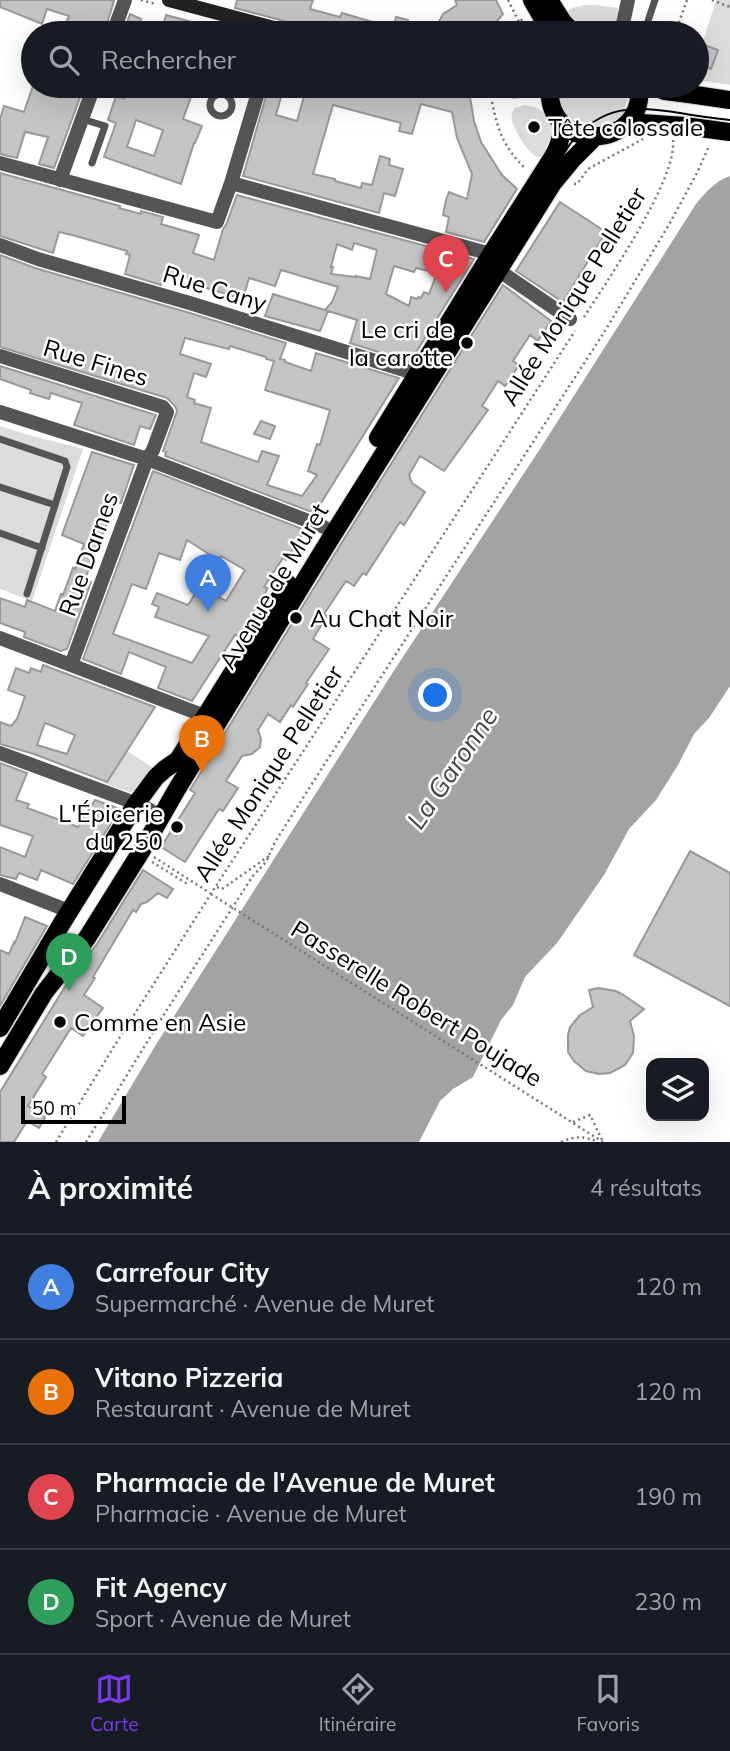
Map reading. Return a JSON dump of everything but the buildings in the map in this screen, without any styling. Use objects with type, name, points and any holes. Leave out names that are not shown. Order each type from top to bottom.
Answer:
[{"type":"main road","points":[[532,0],[544,21]]},
{"type":"main road","points":[[549,0],[562,21]]},
{"type":"main road","points":[[709,97],[730,100]]},
{"type":"main road","points":[[551,98],[551,106],[561,122],[571,131],[595,137],[606,136],[625,125],[639,98]]},
{"type":"main road","name":"Avenue de Muret","points":[[1,1061],[44,993],[87,938],[144,854],[177,789],[495,262],[558,148],[561,122]]},
{"type":"main road","points":[[625,125],[642,123],[678,130],[730,132]]},
{"type":"main road","name":"Avenue de Muret","points":[[0,1028],[135,804],[156,777],[178,760],[417,374],[553,183],[595,137]]},
{"type":"street","points":[[117,21],[125,0]]},
{"type":"street","points":[[169,0],[220,7],[242,21]]},
{"type":"street","points":[[622,21],[628,0]]},
{"type":"street","points":[[60,180],[90,98]]},
{"type":"street","points":[[0,163],[217,222],[256,98]]},
{"type":"street","points":[[231,183],[495,262],[570,319]]},
{"type":"street","name":"Rue Cany","points":[[0,245],[38,259],[417,374]]},
{"type":"street","name":"Rue Fines","points":[[0,356],[163,407],[167,412],[148,459]]},
{"type":"street","points":[[0,412],[148,459],[324,527]]},
{"type":"street","name":"Rue Darnes","points":[[71,665],[148,459]]},
{"type":"street","points":[[0,638],[205,716]]},
{"type":"street","points":[[0,752],[144,806],[162,817]]},
{"type":"street","points":[[0,884],[69,911]]},
{"type":"lane","points":[[648,21],[654,0]]},
{"type":"lane","points":[[82,118],[105,126],[92,163]]},
{"type":"lane","points":[[0,439],[65,461],[68,467],[27,594]]},
{"type":"lane","points":[[0,487],[55,505]]},
{"type":"lane","points":[[0,533],[42,548]]},
{"type":"path","points":[[508,0],[518,21]]},
{"type":"path","points":[[680,21],[687,0]]},
{"type":"path","points":[[712,0],[730,7]]},
{"type":"path","points":[[492,100],[496,124],[502,137],[515,158],[530,173]]},
{"type":"path","name":"Allée Monique Pelletier","points":[[56,1142],[216,886],[630,245],[665,178],[678,130]]},
{"type":"path","points":[[568,186],[577,184],[588,169],[648,137]]},
{"type":"path","points":[[86,1142],[170,1004],[252,877],[266,862],[275,842],[324,765],[610,324],[670,223],[709,146]]},
{"type":"path","points":[[144,854],[190,881]]},
{"type":"path","points":[[144,854],[186,883],[190,881]]},
{"type":"path","points":[[216,886],[222,889],[269,856]]},
{"type":"path","name":"Passerelle Robert Poujade","points":[[190,881],[601,1142]]},
{"type":"path","points":[[573,1122],[590,1115],[601,1142]]},
{"type":"path","points":[[561,1142],[583,1137],[601,1142]]},
{"type":"shaded area","points":[[716,0],[730,0],[730,85],[709,82],[709,22]]},
{"type":"shaded area","points":[[596,5],[618,8],[617,21],[572,21],[567,12],[572,8]]},
{"type":"shaded area","points":[[559,98],[628,98],[623,113],[625,114],[607,126],[595,128],[575,120],[573,122],[561,106]]},
{"type":"shaded area","points":[[524,105],[540,110],[553,126],[555,132],[545,156],[537,157],[530,152],[515,129],[512,112]]},
{"type":"shaded area","points":[[0,426],[83,449],[32,601],[0,589]]},
{"type":"shaded area","points":[[127,751],[152,767],[135,794],[106,784]]},
{"type":"water","name":"La Garonne","points":[[730,176],[730,686],[709,718],[694,734],[656,800],[629,829],[604,875],[557,943],[525,977],[513,1005],[501,1020],[473,1077],[440,1101],[419,1142],[98,1142],[157,1043],[395,669],[540,449],[696,204],[715,184]]},
{"type":"tram line","points":[[0,1053],[35,997],[81,935],[156,814],[191,751],[570,144],[594,121],[633,109],[730,120]]},
{"type":"tram line","points":[[42,972],[124,836],[179,757]]},
{"type":"place","name":"Tête colossale","points":[[534,127]]},
{"type":"place","name":"Pharmacie de l'Avenue de Muret","points":[[446,293]]},
{"type":"place","name":"Le cri de la carotte","points":[[467,343]]},
{"type":"place","name":"Carrefour City","points":[[208,612]]},
{"type":"place","name":"Au Chat Noir","points":[[296,618]]},
{"type":"place","name":"Vitano Pizzeria","points":[[202,773]]},
{"type":"place","name":"L'Épicerie du 250","points":[[177,827]]},
{"type":"place","name":"Fit Agency","points":[[69,991]]},
{"type":"place","name":"Comme en Asie","points":[[60,1022]]}]
